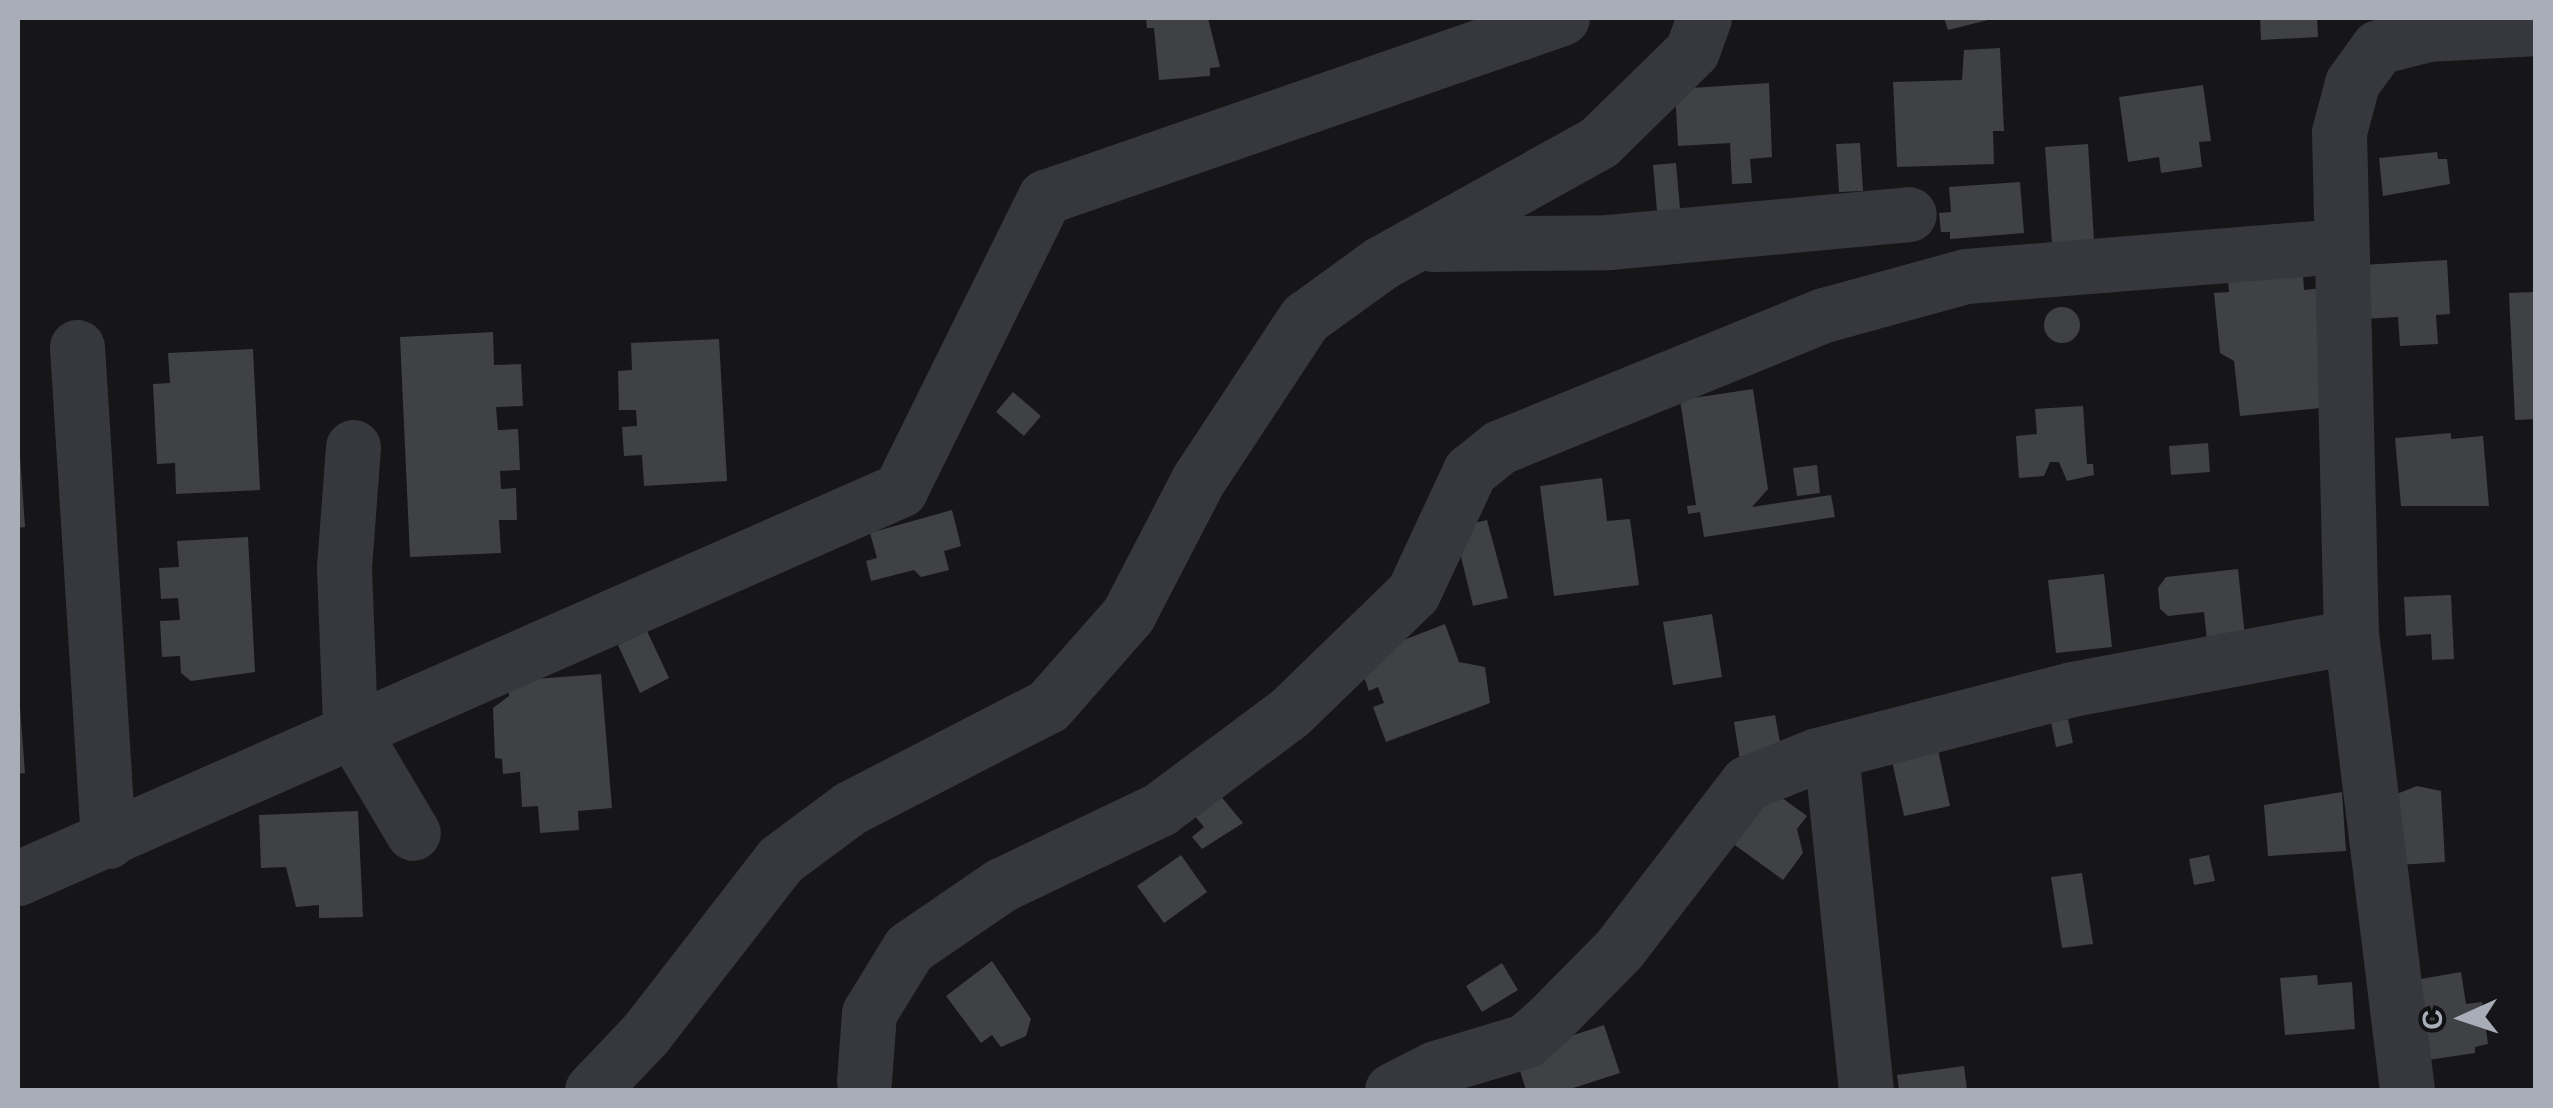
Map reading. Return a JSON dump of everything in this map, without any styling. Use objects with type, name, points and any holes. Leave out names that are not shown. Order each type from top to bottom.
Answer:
[{"type":"street","points":[[18,878],[108,841],[350,727],[900,490],[1045,197],[1562,18]]},
{"type":"street","points":[[592,1090],[646,1033],[780,860],[850,808],[1048,706],[1128,615],[1198,480],[1305,318],[1420,244],[1599,142],[1692,51],[1704,18]]},
{"type":"street","points":[[2408,1090],[2351,637],[2338,246],[2339,132],[2364,61],[2378,47],[2428,34],[2536,28]]},
{"type":"street","points":[[1420,244],[1609,242],[1909,214]]},
{"type":"street","points":[[864,1081],[870,1013],[908,948],[1001,885],[1160,809],[1290,712],[1413,592],[1470,471],[1500,447],[1824,315],[1966,276],[2338,246]]},
{"type":"street","points":[[77,348],[108,841]]},
{"type":"street","points":[[353,447],[344,568],[350,727],[413,833]]},
{"type":"street","points":[[1392,1090],[1434,1068],[1525,1040],[1620,948],[1746,783],[1831,752],[2072,689],[2351,637]]},
{"type":"street","points":[[1831,752],[1866,1090]]},
{"type":"building","points":[[1146,18],[1208,18],[1220,67],[1210,68],[1210,76],[1159,80],[1154,28],[1147,28]]},
{"type":"building","points":[[1944,18],[1992,18],[1992,19],[1948,30]]},
{"type":"building","points":[[2260,18],[2317,18],[2318,37],[2261,40]]},
{"type":"building","points":[[2000,48],[2004,131],[1993,131],[1994,164],[1897,167],[1893,82],[1962,80],[1964,50]]},
{"type":"building","points":[[1769,83],[1772,157],[1750,159],[1752,183],[1732,184],[1730,143],[1678,146],[1675,89]]},
{"type":"building","points":[[2203,85],[2211,141],[2199,142],[2202,167],[2161,173],[2159,157],[2128,162],[2119,97]]},
{"type":"building","points":[[1860,143],[1863,191],[1839,192],[1836,144]]},
{"type":"building","points":[[2088,144],[2094,240],[2052,243],[2045,147]]},
{"type":"building","points":[[2437,152],[2438,159],[2447,159],[2450,184],[2383,196],[2379,158]]},
{"type":"building","points":[[1676,163],[1680,209],[1657,211],[1653,165]]},
{"type":"building","points":[[2020,182],[2024,233],[1950,239],[1950,232],[1941,232],[1939,213],[1951,212],[1949,187]]},
{"type":"building","points":[[2447,260],[2450,314],[2436,315],[2438,344],[2400,346],[2398,317],[2365,319],[2362,265]]},
{"type":"building","points":[[2303,274],[2304,290],[2323,288],[2331,407],[2240,416],[2234,361],[2220,353],[2214,293],[2229,292],[2228,280]]},
{"type":"building","points":[[2536,292],[2536,419],[2515,420],[2509,293]]},
{"type":"building","points":[[2062,307],[2075,312],[2080,325],[2075,338],[2062,343],[2049,338],[2044,325],[2049,312]]},
{"type":"building","points":[[493,332],[494,365],[521,364],[523,406],[496,407],[498,430],[518,429],[520,470],[500,471],[501,489],[516,488],[517,520],[499,520],[501,553],[410,557],[400,337]]},
{"type":"building","points":[[719,339],[727,481],[644,486],[642,455],[624,456],[622,427],[637,426],[636,410],[619,410],[618,371],[632,370],[631,343]]},
{"type":"building","points":[[253,349],[260,490],[176,494],[175,463],[157,464],[153,384],[170,383],[168,353]]},
{"type":"building","points":[[1753,389],[1768,489],[1752,507],[1831,495],[1835,517],[1704,537],[1700,512],[1688,514],[1687,506],[1696,505],[1680,400]]},
{"type":"building","points":[[1013,392],[1041,416],[1024,436],[996,412]]},
{"type":"building","points":[[2083,406],[2087,464],[2093,464],[2094,475],[2067,481],[2059,462],[2050,462],[2044,476],[2019,478],[2016,436],[2037,434],[2035,409]]},
{"type":"building","points":[[18,428],[25,527],[18,528]]},
{"type":"building","points":[[2451,433],[2451,439],[2483,436],[2489,506],[2401,506],[2395,438]]},
{"type":"building","points":[[2208,443],[2210,472],[2171,475],[2169,446]]},
{"type":"building","points":[[1817,465],[1820,493],[1797,496],[1793,468]]},
{"type":"building","points":[[1602,478],[1607,521],[1630,519],[1639,585],[1554,596],[1540,486]]},
{"type":"building","points":[[952,510],[961,546],[944,551],[949,570],[921,577],[914,570],[871,581],[866,561],[877,558],[870,533]]},
{"type":"building","points":[[1487,520],[1508,598],[1473,606],[1454,528]]},
{"type":"building","points":[[248,537],[255,672],[191,681],[181,673],[180,656],[162,657],[160,621],[180,620],[178,598],[161,599],[159,568],[179,567],[177,541]]},
{"type":"building","points":[[2238,569],[2245,637],[2207,640],[2204,612],[2168,616],[2160,609],[2158,588],[2166,577]]},
{"type":"building","points":[[2104,574],[2112,647],[2056,653],[2048,580]]},
{"type":"building","points":[[2451,595],[2454,659],[2432,660],[2431,634],[2406,636],[2404,597]]},
{"type":"building","points":[[1712,614],[1722,677],[1673,685],[1663,622]]},
{"type":"building","points":[[1445,624],[1459,662],[1485,667],[1490,703],[1386,742],[1373,707],[1384,703],[1378,687],[1369,691],[1357,658]]},
{"type":"building","points":[[647,631],[669,678],[640,693],[618,645]]},
{"type":"building","points":[[601,674],[612,808],[578,811],[579,830],[540,833],[538,806],[522,807],[520,772],[503,774],[502,759],[495,758],[493,708],[509,696],[508,681]]},
{"type":"building","points":[[18,708],[25,773],[18,774]]},
{"type":"building","points":[[1775,715],[1782,753],[1740,760],[1734,722]]},
{"type":"building","points":[[2068,719],[2073,743],[2056,747],[2051,722]]},
{"type":"building","points":[[1938,750],[1950,806],[1904,816],[1892,761]]},
{"type":"building","points":[[2417,786],[2441,791],[2445,862],[2398,865],[2394,795]]},
{"type":"building","points":[[1771,790],[1807,816],[1797,829],[1803,853],[1783,880],[1732,843]]},
{"type":"building","points":[[2342,792],[2346,851],[2268,856],[2264,805]]},
{"type":"building","points":[[1219,794],[1243,823],[1202,849],[1192,837],[1204,827],[1194,815]]},
{"type":"building","points":[[358,811],[363,917],[319,918],[319,905],[296,907],[286,867],[261,868],[259,815]]},
{"type":"building","points":[[1181,855],[1207,892],[1164,923],[1137,886]]},
{"type":"building","points":[[2209,855],[2215,881],[2194,885],[2189,859]]},
{"type":"building","points":[[2082,873],[2093,944],[2062,948],[2051,877]]},
{"type":"building","points":[[992,961],[1031,1019],[1026,1036],[1001,1047],[992,1035],[981,1043],[946,996]]},
{"type":"building","points":[[1502,963],[1518,990],[1482,1012],[1466,986]]},
{"type":"building","points":[[2461,972],[2466,1004],[2482,1002],[2488,1044],[2475,1047],[2475,1053],[2428,1060],[2415,980]]},
{"type":"building","points":[[2317,975],[2318,985],[2352,982],[2355,1029],[2285,1035],[2280,978]]},
{"type":"building","points":[[1604,1025],[1620,1073],[1567,1090],[1526,1090],[1520,1071],[1541,1064],[1535,1048]]},
{"type":"building","points":[[1964,1066],[1967,1090],[1899,1090],[1897,1075]]}]
